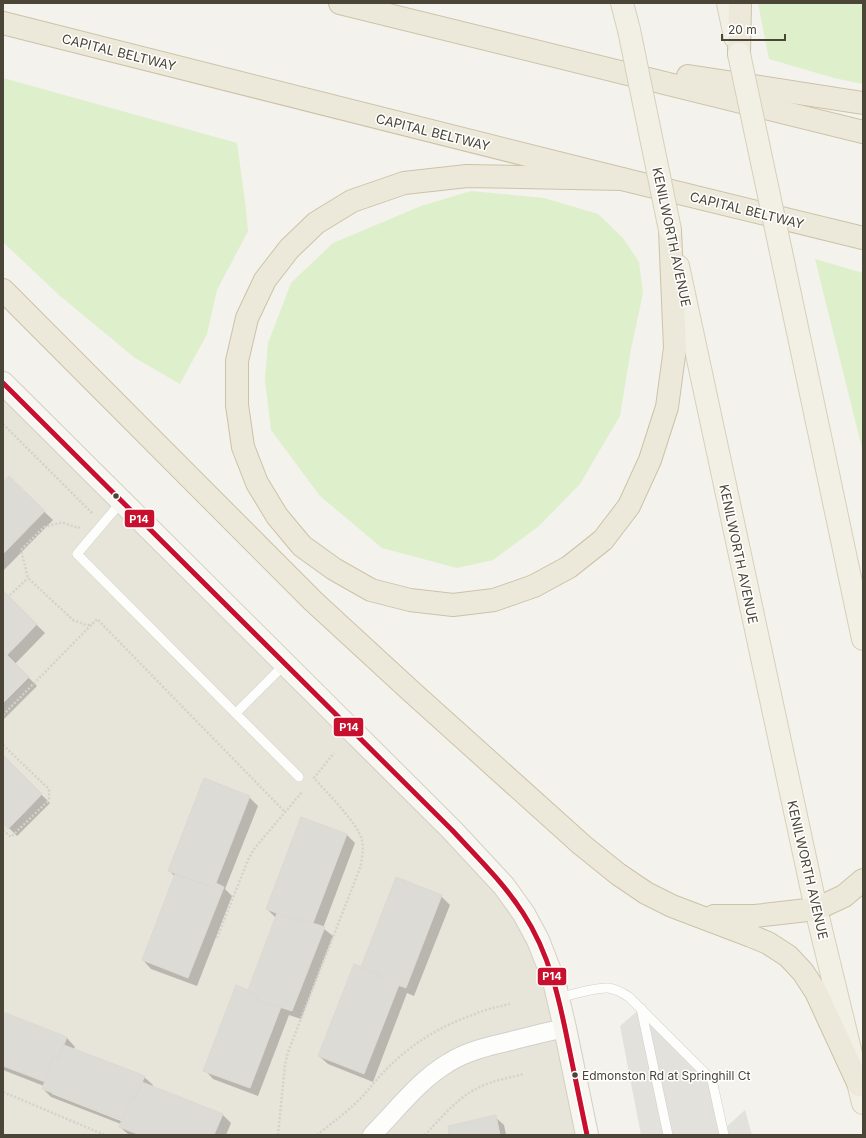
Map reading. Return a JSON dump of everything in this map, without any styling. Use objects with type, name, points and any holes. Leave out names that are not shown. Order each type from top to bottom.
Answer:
[{"type":"highway","points":[[340,3],[863,132]]},
{"type":"highway","points":[[739,54],[740,3]]},
{"type":"highway","name":"CAPITAL BELTWAY","points":[[3,23],[622,179],[863,238]]},
{"type":"highway","points":[[547,54],[863,103]]},
{"type":"highway","points":[[622,179],[467,176],[404,183],[352,201],[316,223],[289,249],[265,280],[247,318],[237,361],[237,405],[243,447],[257,483],[277,516],[302,546],[334,569],[371,590],[410,600],[453,605],[494,600],[534,586],[569,567],[604,540],[628,506],[650,460],[667,407],[675,348],[670,230]]},
{"type":"highway","points":[[3,290],[313,601],[582,845],[618,874],[646,893],[672,906],[768,943],[788,956],[803,972],[816,992],[861,1094]]},
{"type":"highway","points":[[699,916],[755,916],[816,909],[844,896],[863,880]]},
{"type":"main road","name":"KENILWORTH AVENUE","points":[[622,3],[816,909],[861,1094]]},
{"type":"main road","points":[[728,3],[863,639]]},
{"type":"street","points":[[3,383],[452,830],[504,886],[524,914],[538,940],[554,981],[565,1028],[586,1135]]},
{"type":"street","points":[[372,1135],[414,1091],[430,1076],[448,1063],[470,1052],[491,1045],[565,1028]]},
{"type":"lane","points":[[122,501],[77,554],[299,777]]},
{"type":"lane","points":[[236,713],[285,664]]},
{"type":"lane","points":[[558,998],[607,988],[620,992],[629,997],[712,1080],[724,1135]]},
{"type":"lane","points":[[641,1008],[668,1135]]},
{"type":"path","points":[[3,424],[93,513],[88,518]]},
{"type":"path","points":[[83,523],[78,528],[64,523],[44,527],[21,550],[28,578],[73,620],[86,625],[92,625]]},
{"type":"path","points":[[10,595],[28,578]]},
{"type":"path","points":[[3,715],[97,619],[285,812]]},
{"type":"path","points":[[3,746],[48,788],[49,800],[11,837],[3,830]]},
{"type":"path","points":[[310,784],[334,753]]},
{"type":"path","points":[[278,1135],[285,1065],[288,1052],[360,868],[363,852],[362,841],[358,831],[349,818],[314,778]]},
{"type":"path","points":[[217,938],[248,860],[254,849],[305,789]]},
{"type":"path","points":[[317,1135],[339,1118],[362,1097],[396,1060],[415,1044],[441,1028],[475,1013],[510,1004]]},
{"type":"path","points":[[425,1135],[451,1107],[464,1096],[488,1084],[524,1074]]},
{"type":"path","points":[[3,1092],[105,1135]]},
{"type":"shaded area","points":[[3,383],[524,914],[587,1135],[3,1135]]},
{"type":"shaded area","points":[[641,1008],[710,1077],[723,1130],[745,1110],[752,1135],[641,1135],[620,1026]]},
{"type":"green space","points":[[758,3],[863,3],[863,84],[834,78],[769,59]]},
{"type":"green space","points":[[3,78],[237,143],[248,231],[217,290],[207,334],[180,384],[135,358],[59,295],[3,242]]},
{"type":"green space","points":[[471,191],[544,198],[598,214],[623,238],[639,262],[643,293],[631,349],[620,416],[580,484],[539,526],[493,560],[457,568],[382,548],[320,496],[271,430],[265,380],[268,343],[291,283],[333,243],[421,206]]},
{"type":"green space","points":[[815,259],[863,273],[863,452]]},
{"type":"building","points":[[9,476],[45,511],[3,554],[3,483]]},
{"type":"building","points":[[3,590],[37,624],[7,655],[3,655]]},
{"type":"building","points":[[3,590],[37,624],[7,655],[3,655]]},
{"type":"building","points":[[3,655],[7,655],[29,677],[3,703]]},
{"type":"building","points":[[3,655],[7,655],[29,677],[3,703]]},
{"type":"building","points":[[3,755],[42,794],[8,829],[3,824]]},
{"type":"building","points":[[3,755],[42,794],[8,829],[3,824]]},
{"type":"building","points":[[204,778],[250,796],[214,888],[168,871]]},
{"type":"building","points":[[301,817],[347,834],[313,923],[300,919],[299,922],[266,909]]},
{"type":"building","points":[[175,874],[214,888],[216,883],[224,887],[188,978],[142,960]]},
{"type":"building","points":[[396,877],[442,895],[406,988],[378,978],[379,974],[361,967]]},
{"type":"building","points":[[277,913],[299,922],[300,919],[325,927],[292,1011],[257,1000],[258,996],[248,990]]},
{"type":"building","points":[[354,964],[379,974],[378,978],[399,985],[364,1074],[318,1056]]},
{"type":"building","points":[[236,985],[258,996],[257,1000],[281,1007],[250,1088],[203,1071]]},
{"type":"building","points":[[3,1012],[67,1037],[58,1059],[53,1058],[45,1082],[3,1066]]},
{"type":"building","points":[[64,1045],[145,1076],[135,1098],[131,1097],[122,1120],[42,1089],[53,1058],[58,1059]]},
{"type":"building","points":[[142,1082],[223,1114],[214,1135],[140,1135],[119,1127],[131,1097],[135,1098]]},
{"type":"building","points":[[496,1115],[500,1135],[449,1135],[448,1126]]},
{"type":"transit line","name":"P14","points":[[3,383],[452,830],[507,891],[523,913],[532,929],[553,979],[562,1013],[587,1135]]},
{"type":"place","name":"Edmonston Rd at Springhill Ct","points":[[575,1075]]}]
